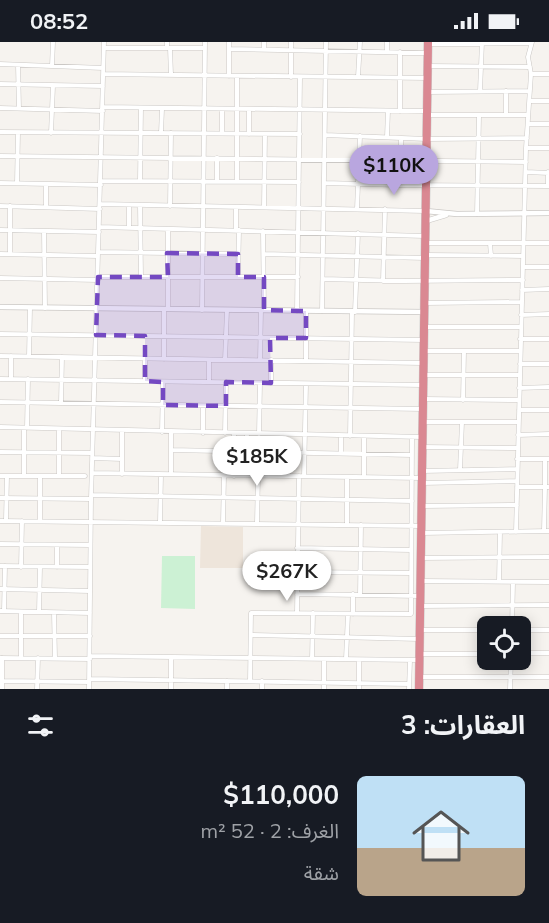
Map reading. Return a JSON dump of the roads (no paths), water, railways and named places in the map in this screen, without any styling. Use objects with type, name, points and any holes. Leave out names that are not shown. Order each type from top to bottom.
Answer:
[{"type":"highway","points":[[419,689],[416,658],[420,634],[421,597],[428,46]]},
{"type":"street","points":[[52,66],[53,42]]},
{"type":"street","points":[[89,689],[91,497],[104,42]]},
{"type":"street","points":[[142,42],[142,48]]},
{"type":"street","points":[[167,42],[171,75]]},
{"type":"street","points":[[202,310],[205,42]]},
{"type":"street","points":[[229,42],[229,76]]},
{"type":"street","points":[[264,42],[264,49]]},
{"type":"street","points":[[291,42],[291,76]]},
{"type":"street","points":[[322,311],[326,42]]},
{"type":"street","points":[[358,77],[360,42]]},
{"type":"street","points":[[387,42],[387,52]]},
{"type":"street","points":[[480,92],[482,43]]},
{"type":"street","points":[[229,49],[400,52],[428,46],[532,43],[529,54],[531,74],[526,148],[516,532]]},
{"type":"street","points":[[104,48],[205,48]]},
{"type":"street","points":[[400,52],[400,111]]},
{"type":"street","points":[[0,64],[104,68]]},
{"type":"street","points":[[18,65],[19,109]]},
{"type":"street","points":[[428,66],[530,67]]},
{"type":"street","points":[[104,74],[428,78]]},
{"type":"street","points":[[531,74],[549,74]]},
{"type":"street","points":[[237,76],[237,181]]},
{"type":"street","points":[[297,311],[300,76]]},
{"type":"street","points":[[0,84],[103,86]]},
{"type":"street","points":[[51,133],[53,86]]},
{"type":"street","points":[[428,92],[530,91]]},
{"type":"street","points":[[506,92],[506,115]]},
{"type":"street","points":[[530,101],[549,101]]},
{"type":"street","points":[[0,108],[325,110],[400,111],[479,116],[528,115]]},
{"type":"street","points":[[140,180],[141,108]]},
{"type":"street","points":[[161,133],[162,109]]},
{"type":"street","points":[[222,109],[222,133]]},
{"type":"street","points":[[249,109],[249,134]]},
{"type":"street","points":[[387,137],[388,111]]},
{"type":"street","points":[[477,214],[479,116]]},
{"type":"street","points":[[528,124],[549,124]]},
{"type":"street","points":[[0,132],[300,134]]},
{"type":"street","points":[[17,183],[18,133]]},
{"type":"street","points":[[170,206],[171,133]]},
{"type":"street","points":[[264,207],[265,134]]},
{"type":"street","points":[[325,135],[427,139],[527,138]]},
{"type":"street","points":[[357,209],[360,136]]},
{"type":"street","points":[[400,185],[401,138]]},
{"type":"street","points":[[526,148],[549,148]]},
{"type":"street","points":[[0,156],[526,162]]},
{"type":"street","points":[[217,158],[217,181]]},
{"type":"street","points":[[324,183],[549,186],[549,172],[526,172]]},
{"type":"street","points":[[0,183],[101,183],[140,180],[299,182]]},
{"type":"street","points":[[46,184],[46,207]]},
{"type":"street","points":[[129,205],[129,228]]},
{"type":"street","points":[[140,205],[141,277]]},
{"type":"street","points":[[0,206],[140,205],[385,209],[458,214],[549,213]]},
{"type":"street","points":[[10,206],[10,254]]},
{"type":"street","points":[[236,207],[238,277]]},
{"type":"street","points":[[383,281],[385,209]]},
{"type":"street","points":[[426,221],[458,214]]},
{"type":"street","points":[[0,230],[140,228],[323,232],[385,234],[490,243],[549,243]]},
{"type":"street","points":[[164,359],[168,229]]},
{"type":"street","points":[[44,231],[45,308]]},
{"type":"street","points":[[260,360],[264,277],[263,231]]},
{"type":"street","points":[[350,436],[352,339],[358,233]]},
{"type":"street","points":[[490,243],[491,256]]},
{"type":"street","points":[[0,254],[238,254]]},
{"type":"street","points":[[264,254],[523,256]]},
{"type":"street","points":[[523,267],[549,267]]},
{"type":"street","points":[[0,278],[298,277]]},
{"type":"street","points":[[323,279],[523,280]]},
{"type":"street","points":[[522,290],[549,290]]},
{"type":"street","points":[[425,303],[522,302]]},
{"type":"street","points":[[0,307],[425,312]]},
{"type":"street","points":[[29,356],[30,308]]},
{"type":"street","points":[[225,360],[227,310]]},
{"type":"street","points":[[306,311],[306,361]]},
{"type":"street","points":[[521,315],[549,314]]},
{"type":"street","points":[[424,327],[521,327]]},
{"type":"street","points":[[0,334],[424,340]]},
{"type":"street","points":[[520,339],[549,339]]},
{"type":"street","points":[[424,351],[520,351]]},
{"type":"street","points":[[463,400],[464,351]]},
{"type":"street","points":[[0,356],[424,363]]},
{"type":"street","points":[[11,356],[11,379]]},
{"type":"street","points":[[61,403],[63,357]]},
{"type":"street","points":[[145,359],[145,381]]},
{"type":"street","points":[[209,360],[209,382]]},
{"type":"street","points":[[271,360],[271,383]]},
{"type":"street","points":[[520,364],[549,364]]},
{"type":"street","points":[[424,375],[520,375]]},
{"type":"street","points":[[0,379],[424,385]]},
{"type":"street","points":[[24,476],[28,379]]},
{"type":"street","points":[[162,432],[163,382]]},
{"type":"street","points":[[225,433],[226,382]]},
{"type":"street","points":[[259,434],[260,383]]},
{"type":"street","points":[[297,613],[297,548],[299,499],[305,453],[306,384]]},
{"type":"street","points":[[519,388],[549,387]]},
{"type":"street","points":[[423,399],[519,400]]},
{"type":"street","points":[[0,402],[423,409]]},
{"type":"street","points":[[203,406],[203,433]]},
{"type":"street","points":[[519,410],[549,410]]},
{"type":"street","points":[[423,422],[518,422]]},
{"type":"street","points":[[460,470],[462,422]]},
{"type":"street","points":[[0,427],[422,437]]},
{"type":"street","points":[[59,429],[59,476]]},
{"type":"street","points":[[122,431],[122,474]]},
{"type":"street","points":[[171,432],[171,474]]},
{"type":"street","points":[[234,434],[234,476]]},
{"type":"street","points":[[246,452],[247,434]]},
{"type":"street","points":[[518,435],[549,434]]},
{"type":"street","points":[[277,435],[277,476]]},
{"type":"street","points":[[341,436],[341,453]]},
{"type":"street","points":[[364,437],[364,477]]},
{"type":"street","points":[[250,681],[251,613],[410,615],[412,438]]},
{"type":"street","points":[[422,447],[518,448]]},
{"type":"street","points":[[171,450],[412,455]]},
{"type":"street","points":[[0,452],[59,453],[122,459]]},
{"type":"street","points":[[0,520],[298,523],[411,526],[422,529],[500,532],[546,531],[547,459],[517,459]]},
{"type":"street","points":[[92,473],[412,478],[460,470],[517,469]]},
{"type":"street","points":[[160,522],[161,475]]},
{"type":"street","points":[[0,476],[85,476]]},
{"type":"street","points":[[6,520],[7,476]]},
{"type":"street","points":[[40,476],[40,521]]},
{"type":"street","points":[[223,523],[224,476]]},
{"type":"street","points":[[257,523],[258,476]]},
{"type":"street","points":[[347,477],[347,525]]},
{"type":"street","points":[[422,477],[517,481]]},
{"type":"street","points":[[517,487],[547,487]]},
{"type":"street","points":[[0,498],[161,496],[412,501]]},
{"type":"street","points":[[422,506],[517,505]]},
{"type":"street","points":[[21,567],[22,521]]},
{"type":"street","points":[[360,595],[361,525]]},
{"type":"street","points":[[499,581],[500,532]]},
{"type":"street","points":[[0,544],[90,545]]},
{"type":"street","points":[[57,545],[57,567]]},
{"type":"street","points":[[297,548],[411,550]]},
{"type":"street","points":[[421,558],[549,558]]},
{"type":"street","points":[[90,567],[2,566],[2,611],[90,614]]},
{"type":"street","points":[[39,612],[40,567]]},
{"type":"street","points":[[297,572],[411,573]]},
{"type":"street","points":[[421,581],[549,582]]},
{"type":"street","points":[[512,616],[513,582]]},
{"type":"street","points":[[2,589],[90,591]]},
{"type":"street","points":[[297,594],[421,597]]},
{"type":"street","points":[[346,659],[353,594]]},
{"type":"street","points":[[420,606],[549,605]]},
{"type":"street","points":[[21,612],[21,658]]},
{"type":"street","points":[[54,613],[55,658]]},
{"type":"street","points":[[312,659],[313,613]]},
{"type":"street","points":[[531,630],[549,630]]},
{"type":"street","points":[[251,634],[347,636],[477,631]]},
{"type":"street","points":[[0,636],[90,636]]},
{"type":"street","points":[[531,653],[549,653]]},
{"type":"street","points":[[2,689],[1,658],[171,657],[359,660],[477,655]]},
{"type":"street","points":[[171,657],[171,689]]},
{"type":"street","points":[[37,689],[38,658]]},
{"type":"street","points":[[1,681],[359,682],[409,686],[416,658]]},
{"type":"street","points":[[324,659],[324,689]]},
{"type":"street","points":[[359,660],[359,689]]},
{"type":"street","points":[[510,670],[510,689]]},
{"type":"street","points":[[419,678],[549,677]]},
{"type":"street","points":[[227,681],[227,689]]},
{"type":"street","points":[[262,681],[262,689]]}]
